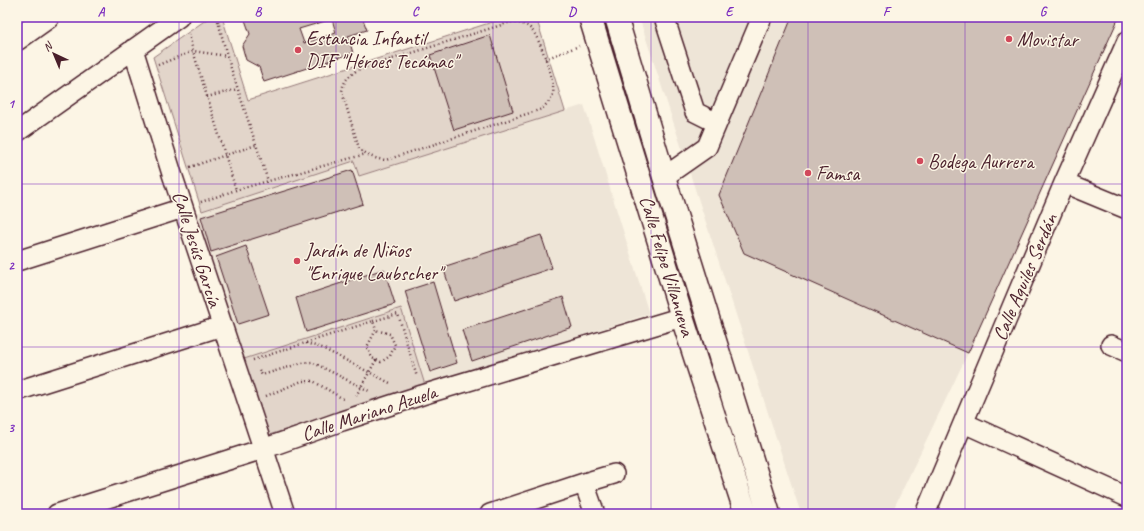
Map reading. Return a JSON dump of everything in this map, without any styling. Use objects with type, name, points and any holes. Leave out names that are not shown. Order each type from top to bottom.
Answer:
[{"type":"main road","points":[[17,39],[48,17]]},
{"type":"main road","name":"Calle Felipe Villanueva","points":[[590,17],[682,317],[746,514]]},
{"type":"main road","name":"Calle Felipe Villanueva","points":[[616,17],[769,514]]},
{"type":"street","points":[[664,17],[695,112],[717,123]]},
{"type":"street","points":[[664,177],[707,147],[762,17]]},
{"type":"street","points":[[17,132],[133,49],[184,24]]},
{"type":"street","name":"Calle Aquiles Serdán","points":[[925,514],[1064,183],[1127,42]]},
{"type":"street","name":"Calle Jesús García","points":[[133,49],[183,208],[285,514]]},
{"type":"street","points":[[1064,183],[1127,209]]},
{"type":"street","points":[[17,261],[183,208]]},
{"type":"street","name":"Calle Mariano Azuela","points":[[56,514],[263,448],[360,408],[420,387],[682,317]]},
{"type":"street","points":[[17,391],[222,326]]},
{"type":"street","points":[[964,423],[1127,496]]},
{"type":"street","points":[[490,514],[614,474]]},
{"type":"street","points":[[584,483],[594,514]]},
{"type":"path","points":[[217,17],[227,56],[268,181]]},
{"type":"path","points":[[511,22],[523,23],[536,34],[545,59],[553,81],[554,93],[550,102],[542,109],[386,160],[375,159],[366,154],[360,148],[342,92],[342,84],[357,70],[511,22]]},
{"type":"path","points":[[184,24],[236,190]]},
{"type":"path","points":[[545,59],[596,39]]},
{"type":"path","points":[[141,72],[193,51],[227,56]]},
{"type":"path","points":[[207,97],[238,89]]},
{"type":"path","points":[[172,174],[225,154],[256,145]]},
{"type":"path","points":[[183,208],[236,190],[366,154]]},
{"type":"path","points":[[236,368],[254,360],[305,343],[398,314],[420,387]]},
{"type":"path","points":[[373,322],[376,330],[367,347],[372,358],[381,362],[390,356],[395,346],[390,334],[376,330]]},
{"type":"path","points":[[305,343],[322,348],[396,386],[391,388]]},
{"type":"path","points":[[254,360],[262,375],[302,362],[312,362],[371,392]]},
{"type":"path","points":[[248,403],[302,381],[313,381],[360,408],[361,387],[376,360]]},
{"type":"path","points":[[410,380],[420,387]]},
{"type":"shaded area","points":[[210,17],[222,17],[248,100],[508,17],[536,17],[565,111],[359,176],[354,161],[202,211],[153,57]]},
{"type":"shaded area","points":[[639,17],[1119,17],[968,353],[891,514],[801,514]]},
{"type":"shaded area","points":[[584,105],[649,314],[425,385],[241,360],[194,214],[355,161],[360,176]]},
{"type":"shaded area","points":[[401,308],[425,385],[266,436],[241,360]]},
{"type":"building","name":"Estancia Infantil DIF \"Héroes Tecámac\"","points":[[244,17],[362,17],[367,30],[348,36],[353,53],[264,82],[259,67],[246,60],[242,46],[250,34]],"holes":[[[332,19],[336,33],[304,43],[299,29]]]},
{"type":"building","points":[[792,17],[1119,17],[968,353],[744,253],[719,195]]},
{"type":"building","points":[[490,35],[513,111],[454,130],[430,55]]},
{"type":"building","points":[[352,170],[363,204],[211,252],[201,217]]},
{"type":"building","points":[[541,235],[552,268],[454,301],[443,267]]},
{"type":"building","points":[[246,246],[269,314],[238,324],[216,257]]},
{"type":"building","points":[[384,269],[395,304],[306,332],[296,298]]},
{"type":"building","points":[[433,282],[457,363],[430,372],[405,291]]},
{"type":"building","points":[[563,297],[572,327],[472,361],[462,330]]},
{"type":"place","name":"Movistar","points":[[1009,39]]},
{"type":"place","name":"Estancia Infantil DIF \"Héroes Tecámac\"","points":[[298,50]]},
{"type":"place","name":"Bodega Aurrera","points":[[920,161]]},
{"type":"place","name":"Famsa","points":[[808,173]]},
{"type":"place","name":"Jardín de Niños \"Enrique Laubscher\"","points":[[297,261]]}]
